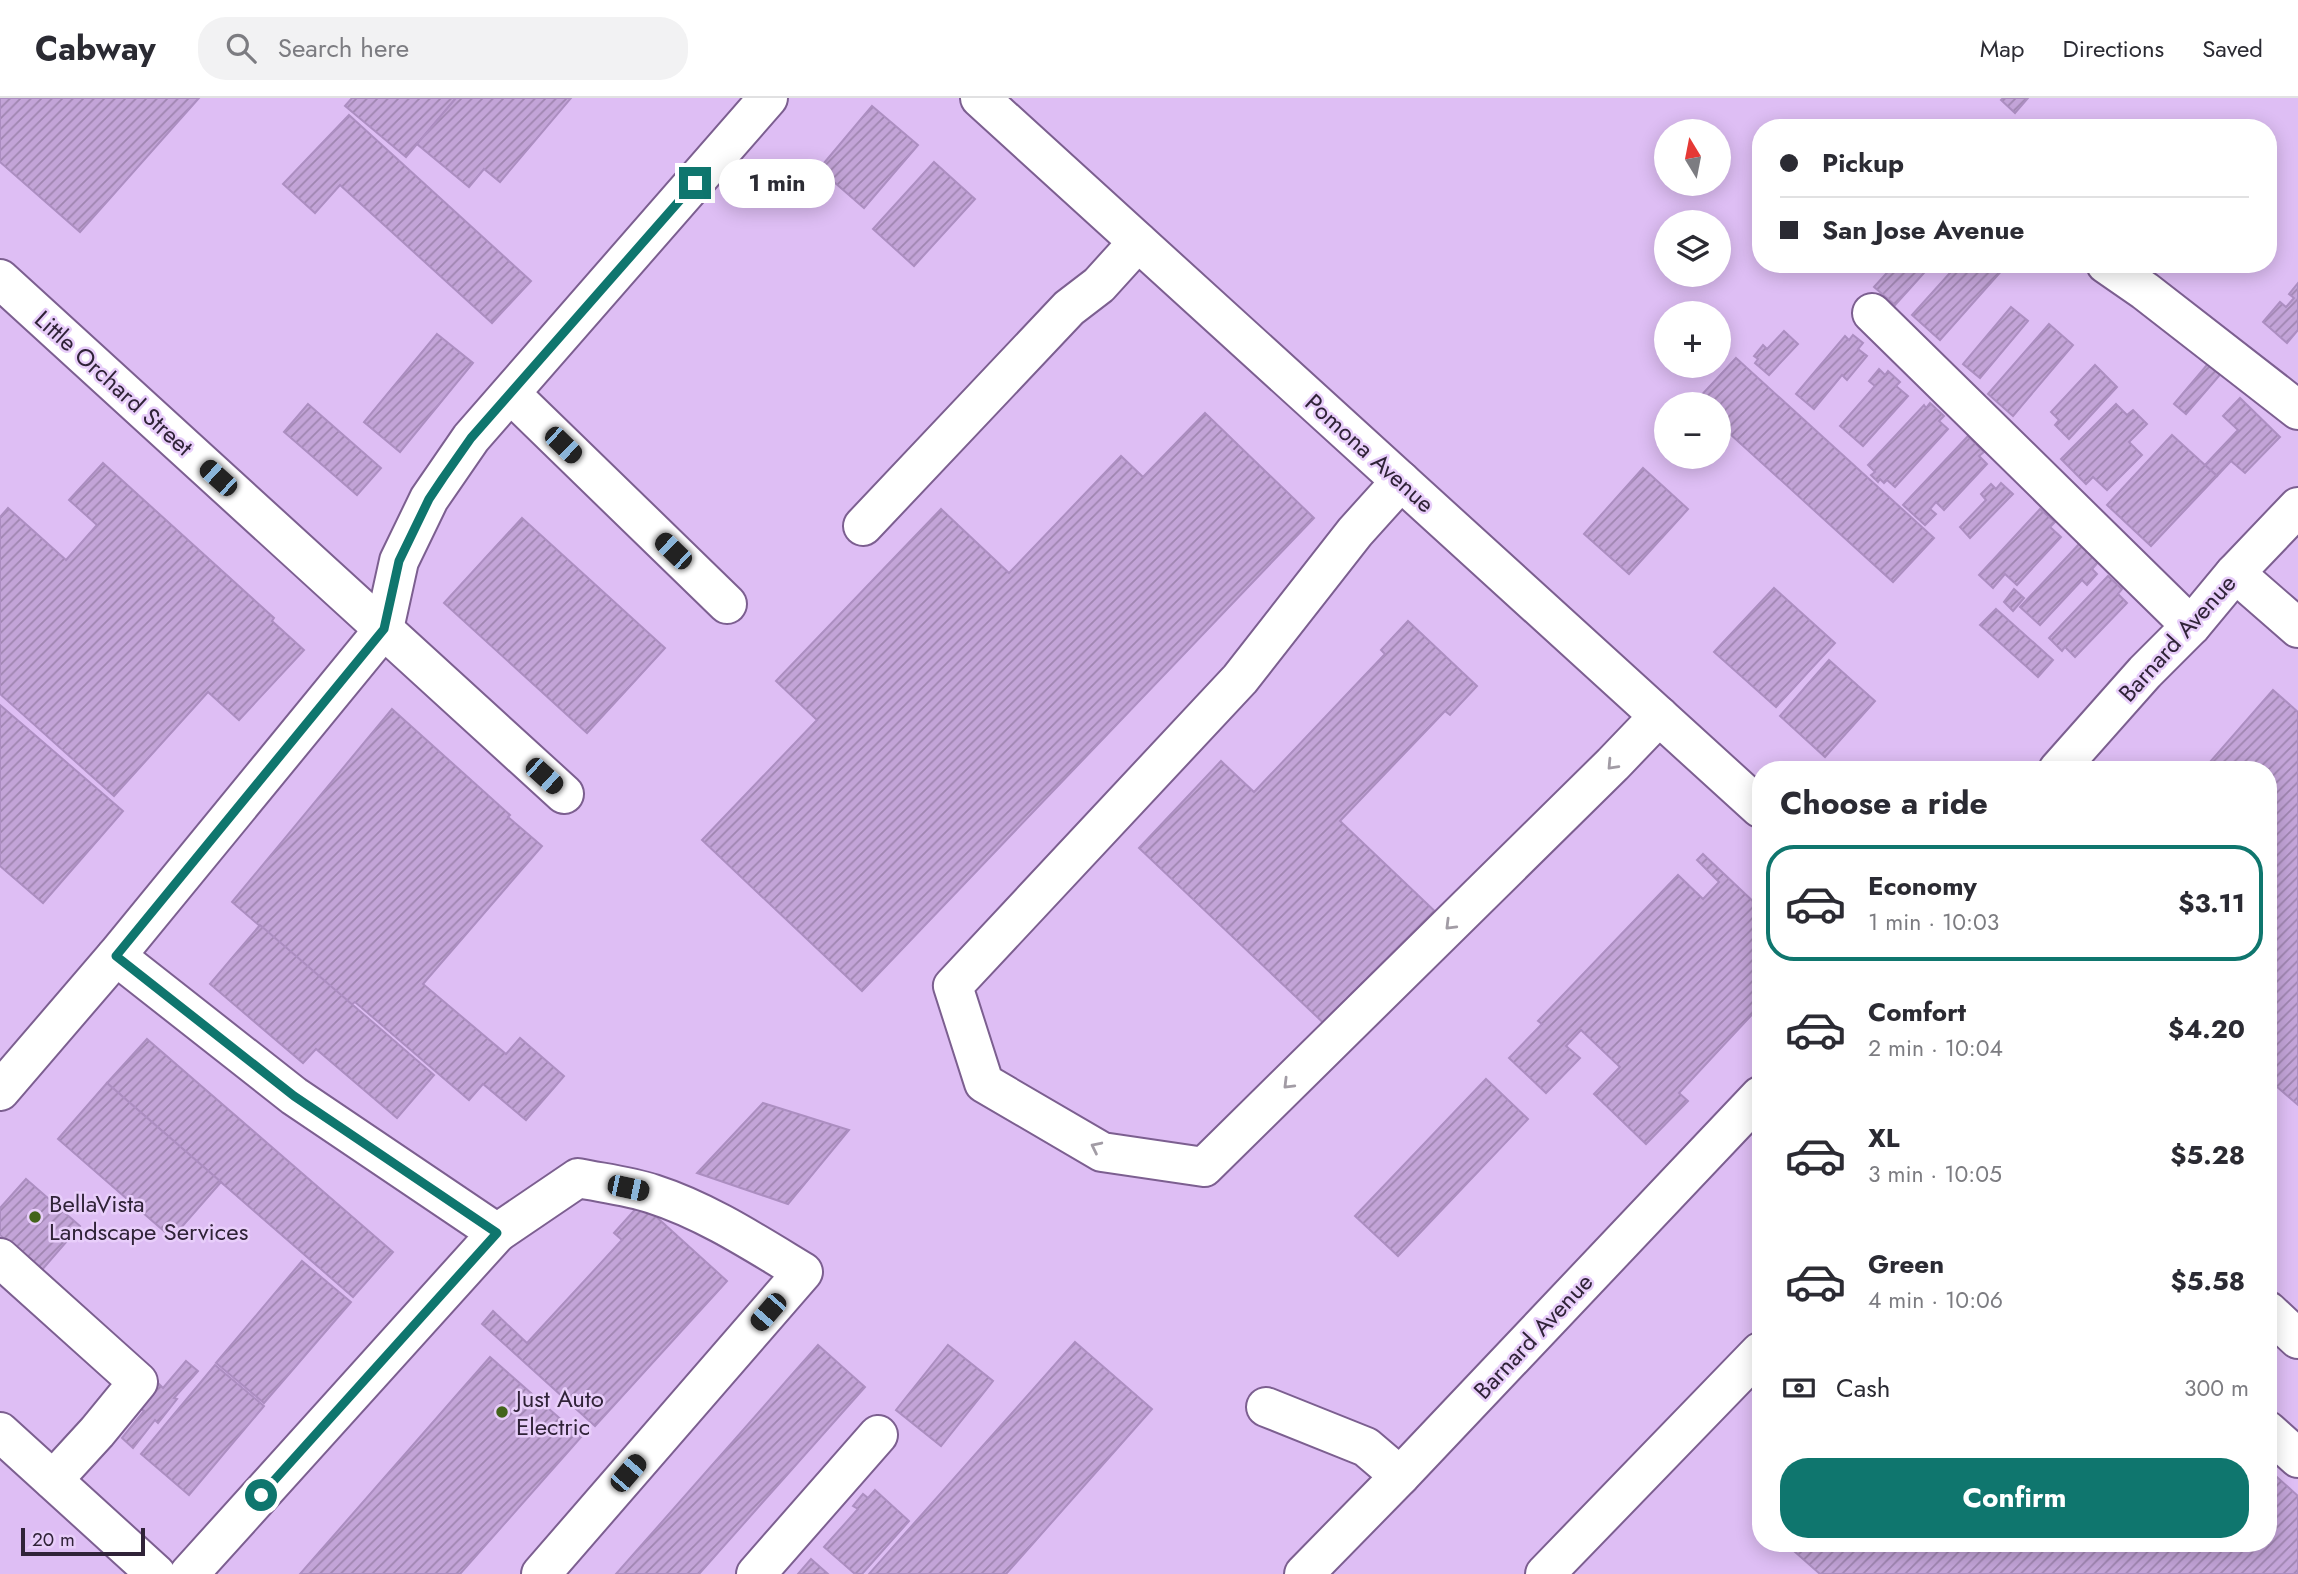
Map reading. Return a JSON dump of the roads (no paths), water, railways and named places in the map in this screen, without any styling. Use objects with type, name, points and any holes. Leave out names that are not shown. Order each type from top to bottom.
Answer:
[{"type":"street","points":[[0,1091],[116,956],[384,629],[399,561],[429,499],[471,438],[768,98]]},
{"type":"street","name":"Pomona Avenue","points":[[980,98],[1752,801]]},
{"type":"street","points":[[863,526],[1069,308],[1099,285],[1138,242]]},
{"type":"street","points":[[2118,273],[2298,410]]},
{"type":"street","name":"Little Orchard Street","points":[[4,290],[384,629],[564,794]]},
{"type":"street","points":[[1872,313],[2191,626]]},
{"type":"street","points":[[511,394],[727,604]]},
{"type":"street","points":[[1402,481],[1355,532],[1240,679],[953,986],[984,1083],[1102,1152],[1204,1167],[1659,716]]},
{"type":"street","name":"Barnard Avenue","points":[[2066,761],[2298,507]]},
{"type":"street","points":[[2235,573],[2298,628]]},
{"type":"street","points":[[116,956],[294,1096],[497,1233]]},
{"type":"street","name":"Barnard Avenue","points":[[1304,1574],[1752,1104]]},
{"type":"street","points":[[189,1574],[497,1233],[578,1178],[652,1194],[701,1214],[747,1237],[803,1272],[541,1574]]},
{"type":"street","points":[[0,1258],[138,1382],[97,1432],[52,1480]]},
{"type":"street","points":[[2277,1319],[2298,1339]]},
{"type":"street","points":[[1545,1574],[1752,1360]]},
{"type":"street","points":[[1266,1406],[1366,1447],[1400,1476]]},
{"type":"street","points":[[0,1432],[52,1480],[136,1568]]},
{"type":"street","points":[[756,1574],[878,1434]]},
{"type":"street","points":[[2277,1439],[2298,1458]]},
{"type":"place","name":"BellaVista Landscape Services","points":[[35,1217]]},
{"type":"place","name":"Just Auto Electric","points":[[502,1412]]}]
